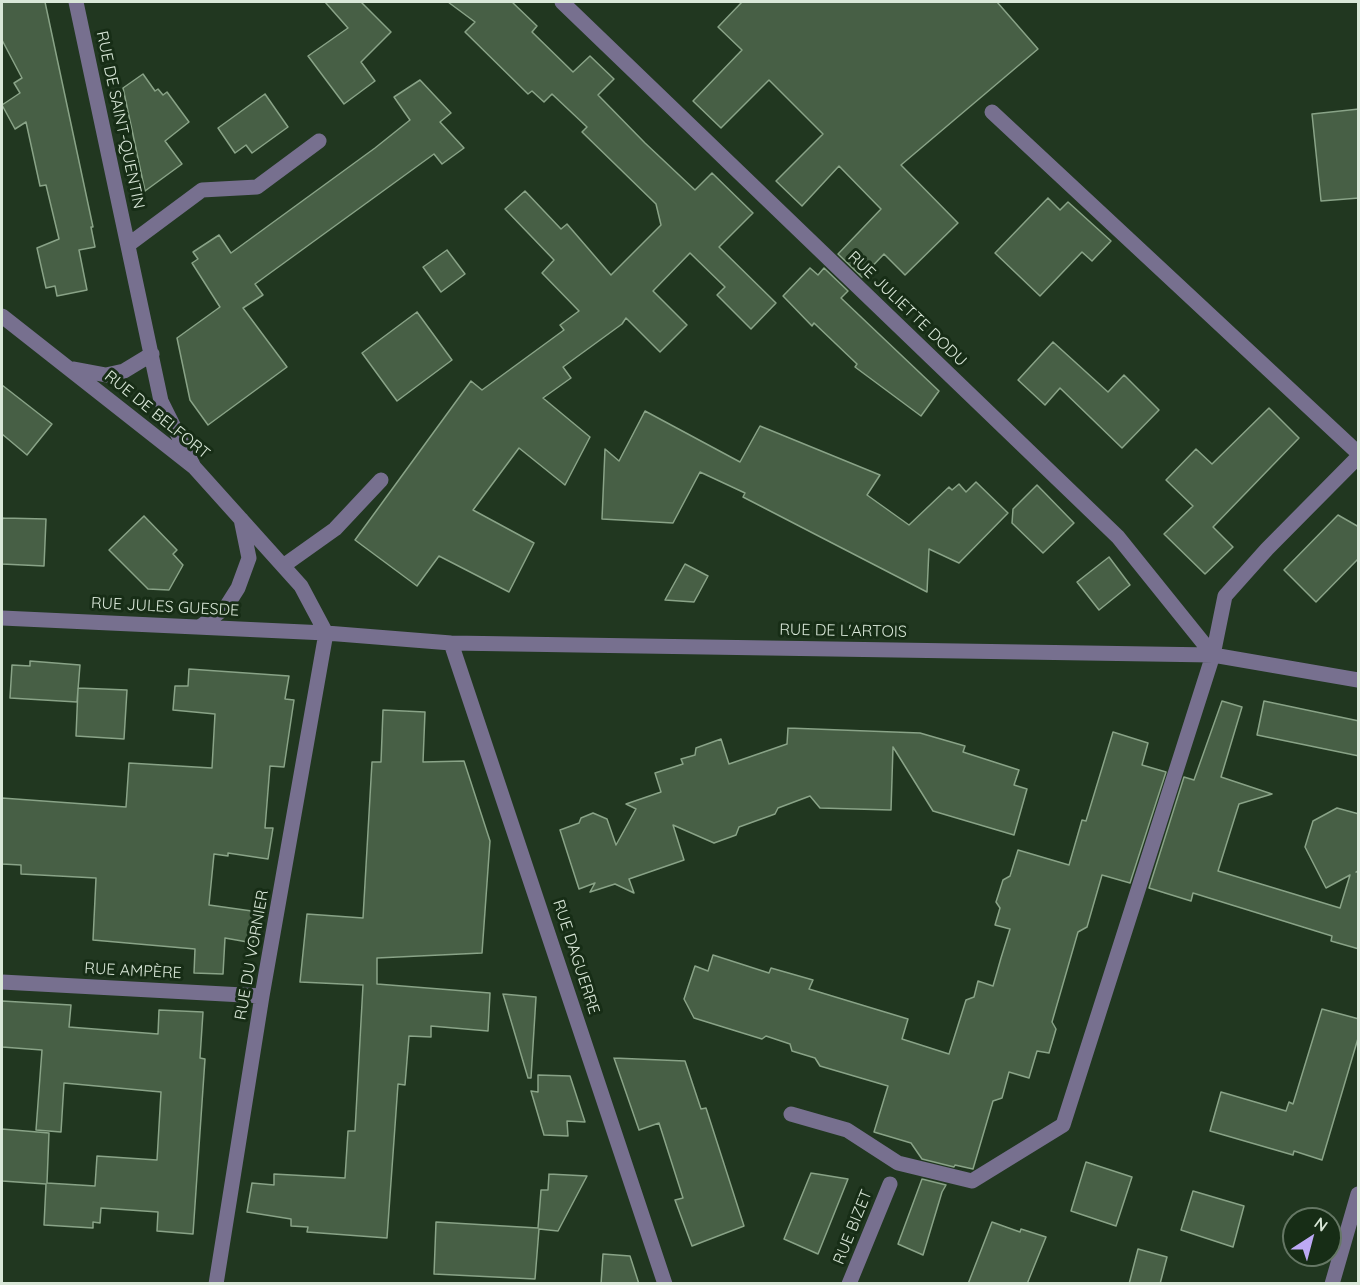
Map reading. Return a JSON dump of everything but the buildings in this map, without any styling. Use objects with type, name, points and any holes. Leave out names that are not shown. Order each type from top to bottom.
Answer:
[{"type":"street","name":"RUE DE SAINT-QUENTIN","points":[[76,2],[161,401],[194,467]]},
{"type":"street","name":"RUE JULIETTE DODU","points":[[562,2],[1118,537],[1213,655]]},
{"type":"street","points":[[791,1114],[847,1130],[898,1163],[972,1181],[1063,1125],[1213,655],[1225,596],[1267,549],[1359,455],[992,112]]},
{"type":"street","name":"RUE DE SAINT-QUENTIN","points":[[128,245],[202,190],[257,187],[319,141]]},
{"type":"street","name":"RUE DE BELFORT","points":[[2,316],[194,467],[301,586],[326,633]]},
{"type":"street","name":"RUE DE BELFORT","points":[[71,369],[106,375],[124,371],[152,354]]},
{"type":"street","points":[[284,566],[335,530],[381,480]]},
{"type":"street","points":[[200,627],[226,607],[238,588],[249,558],[241,519]]},
{"type":"street","name":"RUE JULES GUESDE","points":[[2,618],[326,633]]},
{"type":"street","name":"RUE DE L'ARTOIS","points":[[326,633],[451,643],[1213,655],[1359,680]]},
{"type":"street","name":"RUE DU VORNIER","points":[[216,1284],[262,996],[326,633]]},
{"type":"street","name":"RUE DAGUERRE","points":[[451,643],[665,1284]]},
{"type":"street","name":"RUE AMPÈRE","points":[[2,982],[262,996]]},
{"type":"street","name":"RUE BIZET","points":[[849,1284],[890,1184]]},
{"type":"street","points":[[1332,1284],[1359,1194]]}]
